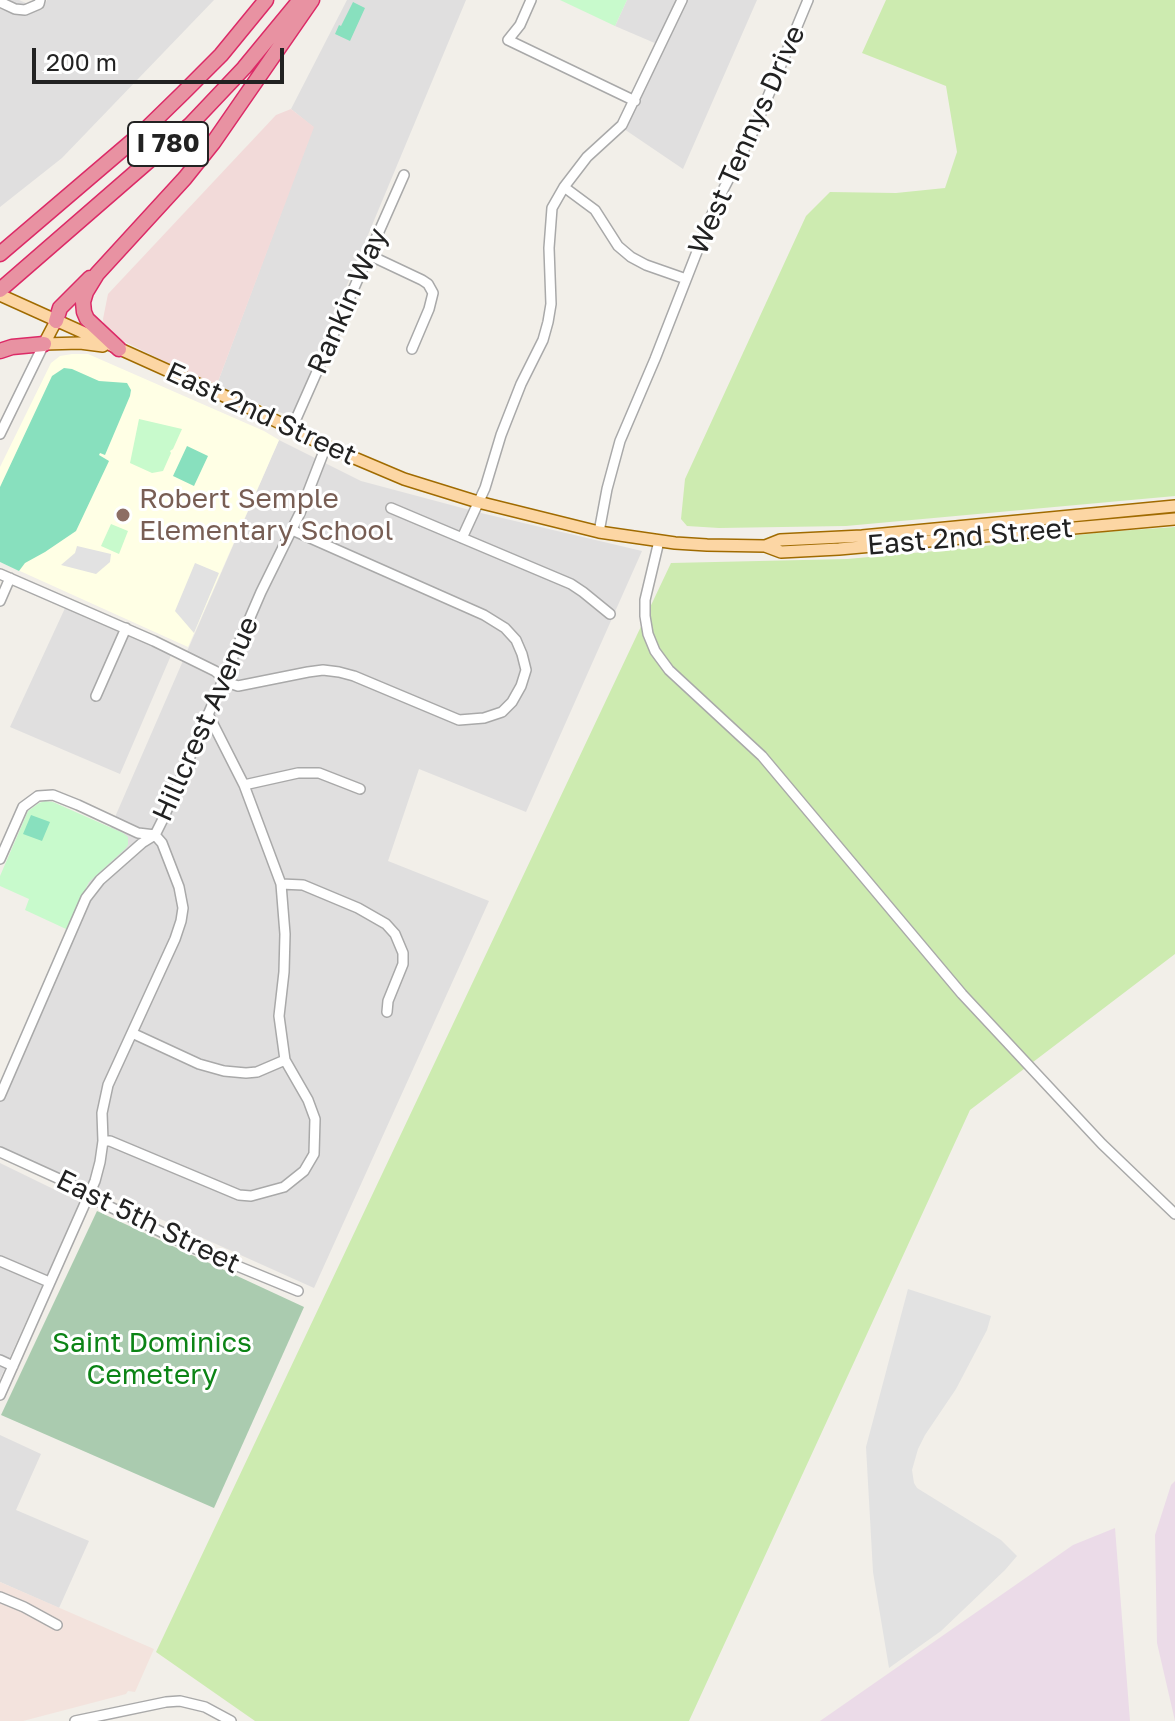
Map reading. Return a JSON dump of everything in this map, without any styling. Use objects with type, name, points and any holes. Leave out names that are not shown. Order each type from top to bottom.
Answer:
[{"type":"highway","name":"I 780","points":[[0,254],[174,103],[221,55],[266,0]]},
{"type":"highway","name":"I 780","points":[[0,292],[190,125],[244,68],[300,0]]},
{"type":"highway","points":[[119,349],[95,328],[84,312],[86,292],[97,274],[195,167],[312,0]]},
{"type":"highway","points":[[56,321],[60,308],[97,274]]},
{"type":"highway","points":[[0,351],[44,344]]},
{"type":"main road","name":"East 2nd Street","points":[[0,292],[326,446],[404,479],[478,502],[599,532],[659,541],[765,546],[781,552],[1175,519]]},
{"type":"main road","points":[[56,321],[44,344],[80,343],[119,349]]},
{"type":"main road","name":"East 2nd Street","points":[[765,546],[780,540],[862,536],[1175,506]]},
{"type":"street","points":[[0,2],[25,10],[39,4],[40,0]]},
{"type":"street","points":[[531,0],[520,25],[508,40],[635,101]]},
{"type":"street","points":[[462,538],[485,488],[501,435],[548,322],[552,208],[587,157],[622,125],[682,0]]},
{"type":"street","name":"West Tennys Drive","points":[[599,532],[620,441],[709,221],[754,130],[808,0]]},
{"type":"street","name":"Rankin Way","points":[[292,428],[404,175]]},
{"type":"street","points":[[564,187],[595,210],[618,246],[631,257],[686,279]]},
{"type":"street","points":[[369,255],[422,280],[433,293],[412,349]]},
{"type":"street","points":[[0,434],[44,344]]},
{"type":"street","name":"Hillcrest Avenue","points":[[0,1395],[88,1196],[100,1162],[105,1095],[181,921],[183,908],[179,887],[162,843],[155,835],[261,592],[292,530],[326,446]]},
{"type":"street","points":[[391,508],[571,584],[610,614]]},
{"type":"street","points":[[0,574],[126,628],[215,671],[229,683],[243,686],[308,672],[339,672],[451,718],[471,721],[502,712],[512,702],[526,670],[516,640],[505,628],[484,615],[292,530]]},
{"type":"street","points":[[659,541],[645,600],[645,616],[655,651],[669,670],[762,756],[962,994],[1102,1144],[1175,1214]]},
{"type":"street","points":[[0,601],[10,578]]},
{"type":"street","points":[[96,696],[126,628]]},
{"type":"street","points":[[103,1141],[110,1141],[239,1195],[251,1196],[284,1187],[304,1171],[314,1154],[315,1119],[285,1060],[279,1016],[285,934],[281,884],[244,785],[208,714]]},
{"type":"street","points":[[244,785],[298,773],[319,773],[360,789]]},
{"type":"street","points":[[0,859],[23,807],[38,796],[53,795],[138,833],[155,835]]},
{"type":"street","points":[[0,1096],[86,898],[100,880],[155,835]]},
{"type":"street","points":[[281,884],[303,885],[358,908],[386,924],[395,934],[403,953],[403,964],[388,1001],[387,1012]]},
{"type":"street","points":[[132,1033],[199,1064],[224,1071],[257,1072],[285,1060]]},
{"type":"street","name":"East 5th Street","points":[[0,1152],[211,1255],[298,1291]]},
{"type":"street","points":[[0,1261],[49,1282]]},
{"type":"street","points":[[0,1360],[13,1366]]},
{"type":"street","points":[[0,1597],[57,1625]]},
{"type":"street","points":[[75,1721],[180,1701],[205,1707],[231,1721]]},
{"type":"shaded area","points":[[0,0],[19,0],[42,10],[47,0],[214,0],[62,158],[0,207]]},
{"type":"shaded area","points":[[347,0],[466,0],[292,417],[216,387],[313,127],[291,109]]},
{"type":"shaded area","points":[[627,0],[757,0],[683,169],[624,129],[657,44],[615,26]]},
{"type":"shaded area","points":[[291,109],[314,127],[216,387],[105,332],[103,319],[108,294],[276,115]]},
{"type":"shaded area","name":"Robert Semple Elementary School","points":[[88,354],[279,440],[188,647],[0,562],[0,467],[51,363],[60,356]]},
{"type":"shaded area","points":[[279,440],[361,481],[642,551],[526,812],[419,769],[388,861],[489,901],[314,1288],[0,1147],[0,1102],[115,817]]},
{"type":"shaded area","points":[[77,546],[111,554],[110,562],[96,574],[61,565],[75,553]]},
{"type":"shaded area","points":[[195,563],[219,573],[194,633],[175,611]]},
{"type":"shaded area","points":[[66,606],[172,653],[120,774],[10,727]]},
{"type":"shaded area","points":[[0,1163],[80,1202],[0,1379]]},
{"type":"shaded area","points":[[908,1289],[991,1316],[987,1330],[956,1389],[918,1449],[912,1470],[914,1483],[917,1488],[1001,1540],[1017,1556],[941,1631],[889,1668],[873,1572],[866,1447]]},
{"type":"shaded area","points":[[0,1435],[41,1454],[16,1510],[89,1541],[59,1608],[0,1582]]},
{"type":"shaded area","points":[[1175,1481],[1175,1721],[1157,1643],[1155,1535]]},
{"type":"shaded area","points":[[1115,1528],[1130,1721],[820,1721],[1073,1545]]},
{"type":"shaded area","points":[[0,1582],[154,1649],[135,1692],[128,1691],[23,1721],[0,1721]]},
{"type":"green space","points":[[560,0],[627,0],[615,26]]},
{"type":"green space","points":[[886,0],[1175,0],[1175,496],[846,526],[719,528],[687,526],[681,519],[685,479],[806,216],[830,192],[896,193],[945,188],[957,152],[946,86],[862,53]]},
{"type":"green space","points":[[353,2],[365,8],[350,41],[335,34]]},
{"type":"green space","points":[[64,368],[99,381],[127,383],[130,396],[105,455],[99,455],[109,461],[76,531],[25,563],[19,571],[0,562],[0,487],[52,376]]},
{"type":"green space","points":[[139,419],[182,429],[163,471],[152,473],[130,463]]},
{"type":"green space","points":[[187,446],[208,456],[194,486],[173,476]]},
{"type":"green space","points":[[111,524],[128,531],[119,554],[101,546]]},
{"type":"green space","points":[[1175,527],[1175,954],[970,1110],[689,1721],[255,1721],[156,1652],[671,563],[847,559]]},
{"type":"green space","points":[[45,801],[128,837],[125,849],[89,882],[66,929],[25,910],[29,899],[0,886],[0,876],[28,811]]},
{"type":"green space","points":[[31,815],[50,822],[42,841],[23,834]]},
{"type":"green space","name":"Saint Dominics Cemetery","points":[[97,1211],[304,1307],[214,1508],[1,1415]]},
{"type":"place","name":"Robert Semple Elementary School","points":[[123,515]]}]
